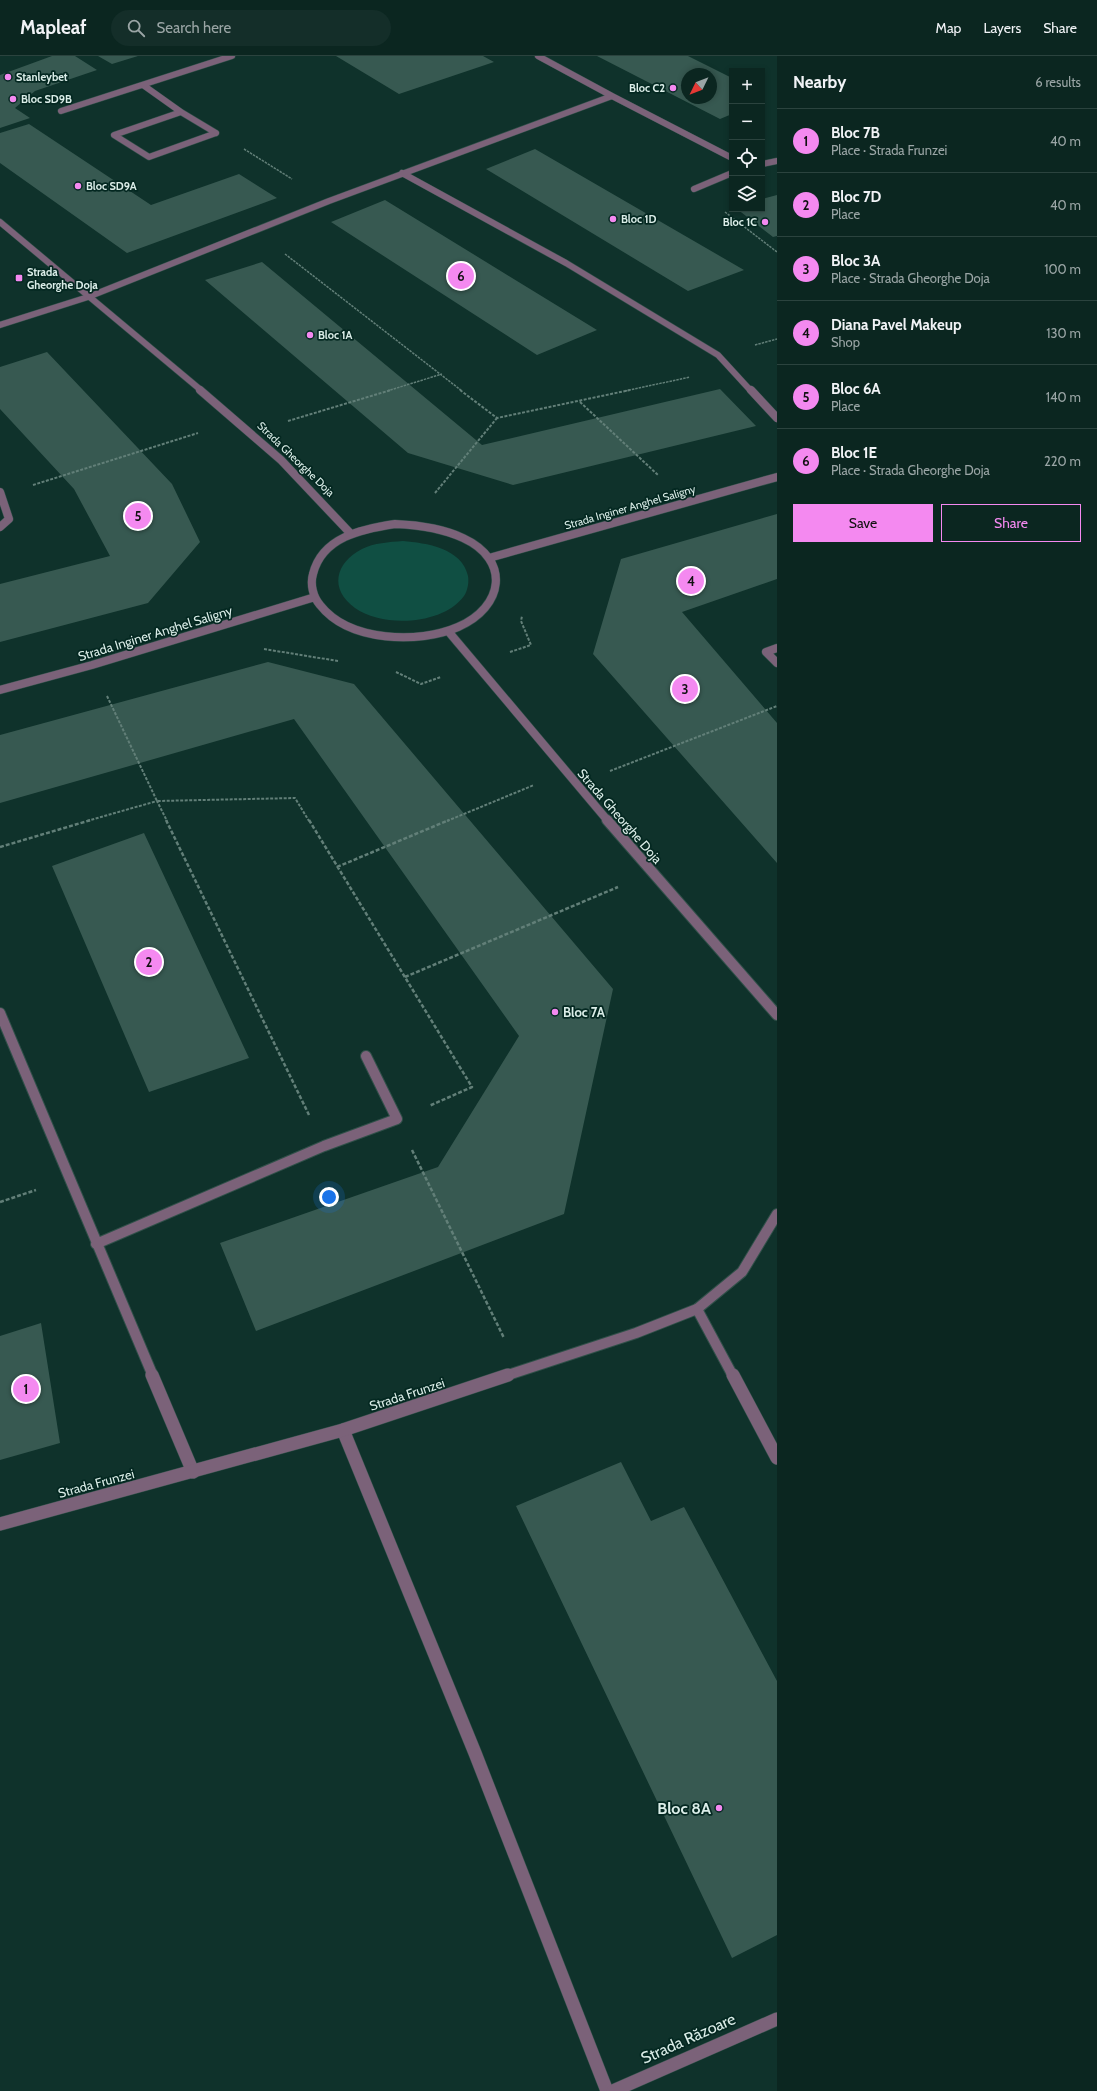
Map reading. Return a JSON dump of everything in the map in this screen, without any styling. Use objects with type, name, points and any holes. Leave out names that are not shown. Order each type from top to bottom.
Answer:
[{"type":"street","points":[[61,111],[232,56]]},
{"type":"street","points":[[538,56],[729,156]]},
{"type":"street","points":[[143,85],[181,112],[216,133]]},
{"type":"street","points":[[0,325],[88,297],[253,230],[402,173],[559,117],[612,96]]},
{"type":"street","points":[[181,112],[114,135],[149,157],[216,133]]},
{"type":"street","points":[[765,163],[777,161]]},
{"type":"street","points":[[402,173],[566,263],[718,355],[777,418]]},
{"type":"street","points":[[694,188],[729,174]]},
{"type":"street","name":"Strada Gheorghe Doja","points":[[0,222],[88,297],[238,420],[303,480],[351,534]]},
{"type":"street","name":"Strada Inginer Anghel Saligny","points":[[489,558],[777,477]]},
{"type":"street","points":[[0,527],[9,519],[1,493]]},
{"type":"street","points":[[395,524],[418,525],[447,531],[471,542],[489,558],[496,574],[496,591],[487,607],[470,621],[448,631],[420,637],[390,637],[361,632],[338,621],[320,606],[315,597],[311,583],[313,569],[320,555],[334,543],[351,534],[371,527],[395,524]]},
{"type":"street","name":"Strada Inginer Anghel Saligny","points":[[0,690],[92,665],[315,597]]},
{"type":"street","name":"Strada Gheorghe Doja","points":[[448,631],[565,772],[777,1015]]},
{"type":"street","points":[[777,648],[766,652],[777,663]]},
{"type":"street","points":[[0,1013],[192,1472]]},
{"type":"street","points":[[96,1244],[324,1146],[397,1119],[366,1056]]},
{"type":"street","name":"Strada Frunzei","points":[[0,1524],[343,1430],[636,1333],[697,1309],[742,1272],[777,1214]]},
{"type":"street","points":[[697,1309],[777,1458]]},
{"type":"street","points":[[343,1430],[475,1753],[607,2091]]},
{"type":"street","name":"Strada Răzoare","points":[[613,2091],[777,2019]]},
{"type":"path","points":[[216,133],[329,201]]},
{"type":"path","points":[[694,188],[777,252]]},
{"type":"path","points":[[253,230],[443,374],[497,418]]},
{"type":"path","points":[[418,525],[428,503],[497,418],[730,369]]},
{"type":"path","points":[[250,432],[443,374]]},
{"type":"path","points":[[580,401],[686,502]]},
{"type":"path","points":[[1,493],[238,420]]},
{"type":"path","points":[[92,665],[324,1146]]},
{"type":"path","points":[[576,784],[777,706]]},
{"type":"path","points":[[337,867],[565,772]]},
{"type":"path","points":[[0,847],[157,801]]},
{"type":"path","points":[[405,976],[652,873]]},
{"type":"green space","points":[[403,541],[422,543],[442,549],[459,559],[468,576],[468,583],[464,596],[454,606],[442,613],[428,618],[396,621],[381,619],[367,614],[355,608],[347,601],[341,593],[339,585],[341,569],[346,561],[362,549],[372,545]]},
{"type":"building","name":"Bloc SD9B","points":[[52,56],[75,56],[97,70],[35,91],[15,108],[30,118],[0,128],[0,75]]},
{"type":"building","points":[[98,56],[138,56],[112,64]]},
{"type":"building","points":[[336,56],[483,56],[494,62],[399,94]]},
{"type":"building","name":"Bloc C2","points":[[597,56],[688,56],[712,68],[681,68],[681,99]]},
{"type":"building","name":"Bloc C2","points":[[717,70],[729,76],[729,115],[720,119],[691,104],[717,104]]},
{"type":"building","name":"Bloc SD9A","points":[[29,124],[151,205],[239,174],[277,198],[127,253],[0,163],[0,133]]},
{"type":"building","name":"Bloc 1D","points":[[535,149],[744,270],[688,291],[486,169]]},
{"type":"building","name":"Bloc 1C","points":[[777,195],[777,236],[773,237],[741,212],[765,212],[765,198]]},
{"type":"building","points":[[385,200],[597,330],[537,355],[331,222]]},
{"type":"building","name":"Bloc 1A","points":[[262,262],[482,445],[720,389],[756,426],[513,485],[408,453],[205,280]]},
{"type":"building","points":[[47,352],[172,484],[200,542],[148,603],[0,642],[0,584],[110,556],[74,489],[0,409],[0,367]]},
{"type":"building","points":[[777,514],[777,579],[682,612],[777,723],[777,863],[593,654],[621,559]]},
{"type":"building","name":"Bloc 7A","points":[[268,662],[354,684],[613,989],[564,1214],[256,1331],[220,1243],[438,1167],[519,1036],[294,719],[0,803],[0,735]]},
{"type":"building","points":[[144,833],[249,1058],[149,1092],[52,866]]},
{"type":"building","points":[[41,1323],[60,1443],[0,1460],[0,1336]]},
{"type":"building","name":"Bloc 8A","points":[[621,1462],[651,1521],[684,1507],[777,1681],[777,1935],[732,1958],[516,1506]]},
{"type":"place","name":"Stanleybet","points":[[8,77]]},
{"type":"place","name":"Bloc C2","points":[[673,88]]},
{"type":"place","name":"Bloc SD9B","points":[[13,99]]},
{"type":"place","name":"Bloc SD9A","points":[[78,186]]},
{"type":"place","name":"Bloc 1D","points":[[613,219]]},
{"type":"place","name":"Bloc 1C","points":[[765,222]]},
{"type":"place","name":"Bloc 1E","points":[[461,276]]},
{"type":"place","name":"Strada Gheorghe Doja","points":[[19,278]]},
{"type":"place","name":"Bloc 1A","points":[[310,335]]},
{"type":"place","name":"Bloc 6A","points":[[138,516]]},
{"type":"place","name":"Diana Pavel Makeup","points":[[691,581]]},
{"type":"place","name":"Bloc 3A","points":[[685,689]]},
{"type":"place","name":"Bloc 7D","points":[[149,962]]},
{"type":"place","name":"Bloc 7A","points":[[555,1012]]},
{"type":"place","name":"Bloc 7B","points":[[26,1389]]},
{"type":"place","name":"Bloc 8A","points":[[719,1808]]}]
